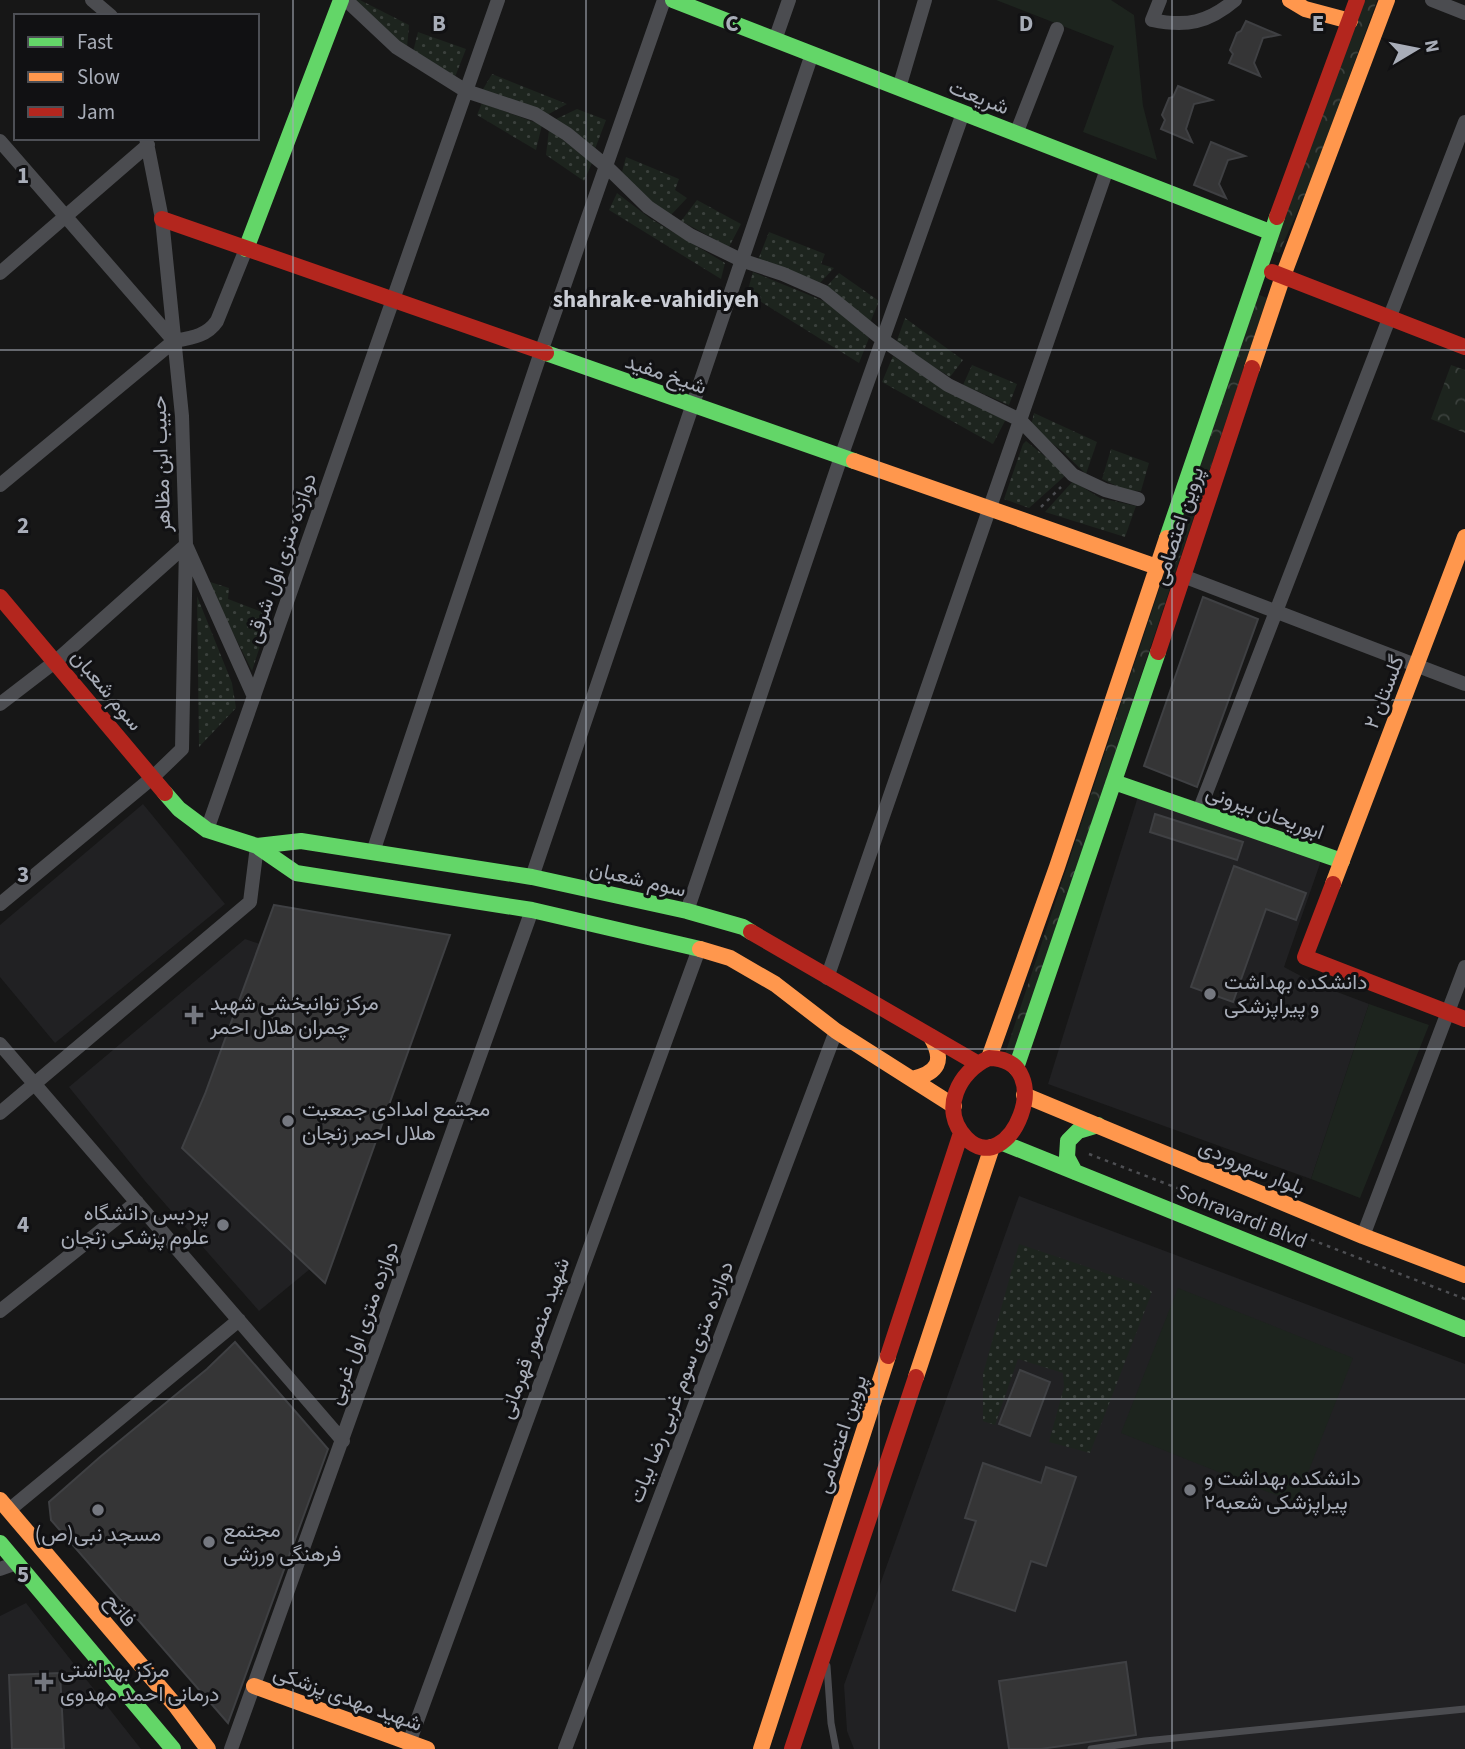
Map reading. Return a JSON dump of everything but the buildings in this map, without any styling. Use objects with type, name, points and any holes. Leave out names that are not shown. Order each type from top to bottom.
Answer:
[{"type":"main road","points":[[246,249],[341,0]]},
{"type":"main road","name":"شریعت","points":[[673,0],[1270,232]]},
{"type":"main road","points":[[1290,0],[1305,9],[1350,21]]},
{"type":"main road","name":"پروین اعتصامی","points":[[982,1060],[1057,867],[1270,232],[1357,0]]},
{"type":"main road","name":"پروین اعتصامی","points":[[1016,1068],[1283,276],[1387,0]]},
{"type":"main road","name":"شیخ مفید","points":[[162,219],[1157,567]]},
{"type":"main road","points":[[1258,267],[1465,347]]},
{"type":"main road","name":"گلستان ۲","points":[[1342,861],[1465,537]]},
{"type":"main road","name":"سوم شعبان","points":[[0,597],[179,809],[207,830],[257,846],[296,873],[532,911],[730,958],[775,984],[836,1031],[954,1106]]},
{"type":"main road","name":"ابوریحان بیرونی","points":[[1114,782],[1342,861],[1305,957],[1465,1019]]},
{"type":"main road","name":"سوم شعبان","points":[[257,846],[301,841],[532,877],[687,911],[743,927],[931,1037],[982,1060]]},
{"type":"main road","points":[[912,1079],[933,1072],[938,1064],[939,1053],[931,1037]]},
{"type":"main road","points":[[982,1060],[1005,1060],[1016,1068],[1022,1079],[1024,1095],[1018,1124],[1012,1135],[998,1145],[979,1147],[961,1133],[954,1106],[956,1089],[964,1072],[982,1060]]},
{"type":"main road","name":"بلوار سهروردی","points":[[1024,1095],[1363,1236],[1465,1275]]},
{"type":"main road","points":[[1075,1172],[1066,1161],[1070,1138],[1077,1131],[1098,1125]]},
{"type":"main road","name":"پروین اعتصامی","points":[[761,1749],[961,1133]]},
{"type":"main road","points":[[792,1749],[998,1145]]},
{"type":"main road","name":"Sohravardi Blvd","points":[[998,1145],[1075,1172],[1465,1329]]},
{"type":"main road","name":"فاتح","points":[[4,1505],[174,1705],[208,1749]]},
{"type":"main road","points":[[0,1543],[173,1749]]},
{"type":"main road","name":"شهید مهدی پزشکی","points":[[254,1686],[409,1746],[427,1749]]},
{"type":"street","points":[[92,0],[110,14]]},
{"type":"street","points":[[346,0],[396,47],[466,92],[535,114],[567,134],[606,166],[648,207],[690,235],[741,260],[824,292],[883,340],[948,385],[1020,421],[1073,475],[1105,490],[1138,499]]},
{"type":"street","points":[[393,300],[498,0]]},
{"type":"street","points":[[373,852],[541,352],[664,0]]},
{"type":"street","points":[[775,40],[789,0]]},
{"type":"street","points":[[899,88],[925,0]]},
{"type":"street","points":[[1160,0],[1152,20],[1168,23],[1193,22],[1216,15],[1234,0]]},
{"type":"street","points":[[1432,0],[1465,13]]},
{"type":"street","points":[[1016,134],[1057,29]]},
{"type":"street","points":[[532,877],[812,54]]},
{"type":"street","points":[[687,911],[841,457],[963,113]]},
{"type":"street","points":[[1199,811],[1465,122]]},
{"type":"street","points":[[0,141],[174,341]]},
{"type":"street","points":[[0,273],[147,142]]},
{"type":"street","name":"حبیب ابن مظاهر","points":[[0,904],[152,778],[182,749],[186,545],[182,416],[162,219],[147,142]]},
{"type":"street","points":[[827,978],[1107,169]]},
{"type":"street","points":[[0,485],[174,341],[197,337],[212,329],[246,249]]},
{"type":"street","name":"دوازده متری اول شرقی","points":[[207,830],[393,300]]},
{"type":"street","points":[[0,705],[56,661],[186,545],[254,697]]},
{"type":"street","points":[[1183,576],[1465,684]]},
{"type":"street","points":[[0,1113],[250,902],[257,846]]},
{"type":"street","name":"دوازده متری اول غربی","points":[[231,1749],[532,911]]},
{"type":"street","name":"شهید منصور قهرمانی","points":[[409,1746],[699,949]]},
{"type":"street","points":[[1363,1236],[1465,967]]},
{"type":"street","name":"دوازده متری سوم غربی رضا بیات","points":[[565,1749],[836,1031]]},
{"type":"street","points":[[0,1044],[343,1441]]},
{"type":"street","points":[[0,1311],[137,1202]]},
{"type":"street","points":[[4,1505],[239,1320]]},
{"type":"street","points":[[0,1569],[16,1563]]},
{"type":"lane","points":[[826,1646],[831,1723],[836,1749]]},
{"type":"lane","points":[[1091,1749],[1465,1709]]},
{"type":"path","points":[[1027,522],[1073,475]]},
{"type":"path","points":[[1089,1154],[1465,1299]]},
{"type":"shaded area","name":"دانشکده بهداشت و پیراپزشکی","points":[[1140,790],[1323,855],[1284,967],[1316,984],[1369,1004],[1311,1179],[1048,1084]]},
{"type":"shaded area","points":[[143,804],[225,904],[55,1043],[0,977],[0,925]]},
{"type":"shaded area","points":[[245,939],[260,944],[310,1269],[259,1311],[145,1181],[69,1087]]},
{"type":"shaded area","name":"دانشکده بهداشت و پیراپزشکى شعبه۲","points":[[1019,1196],[1465,1364],[1465,1749],[854,1749],[847,1731],[844,1685]]},
{"type":"shaded area","name":"مرکز بهداشتی درمانی احمد مهدوی","points":[[26,1603],[141,1749],[0,1749],[0,1616]]},
{"type":"green space","points":[[354,0],[360,0],[409,25],[407,48]]},
{"type":"green space","points":[[996,0],[1111,0],[1134,15],[1143,106],[1157,160],[1083,132],[1114,46]]},
{"type":"green space","points":[[1365,0],[1377,0],[1313,176],[1279,253],[1271,250]]},
{"type":"green space","points":[[418,32],[466,49],[455,77],[413,52]]},
{"type":"green space","points":[[492,74],[567,104],[547,115],[482,91]]},
{"type":"green space","points":[[482,103],[542,125],[536,150],[477,115]]},
{"type":"green space","points":[[577,109],[606,120],[595,149],[554,120]]},
{"type":"green space","points":[[549,129],[592,163],[584,181],[546,155]]},
{"type":"green space","points":[[626,157],[679,179],[675,190],[687,198],[670,216],[648,201],[622,172]]},
{"type":"green space","points":[[617,193],[651,219],[725,263],[721,279],[609,210]]},
{"type":"green space","points":[[697,200],[741,224],[729,247],[681,221]]},
{"type":"green space","points":[[769,232],[825,254],[821,264],[834,268],[819,284],[758,260]]},
{"type":"green space","points":[[753,272],[831,304],[869,338],[859,363],[747,293]]},
{"type":"green space","points":[[839,273],[879,301],[870,323],[827,286]]},
{"type":"green space","points":[[1257,294],[1267,298],[1012,1061],[1004,1057]]},
{"type":"green space","points":[[905,318],[963,360],[950,377],[896,343]]},
{"type":"green space","points":[[893,356],[946,391],[1006,419],[993,444],[882,382]]},
{"type":"green space","points":[[972,365],[1017,384],[1009,405],[963,385]]},
{"type":"green space","points":[[1451,365],[1465,370],[1465,433],[1431,419]]},
{"type":"green space","points":[[1034,413],[1097,442],[1086,474],[1031,426]]},
{"type":"green space","points":[[1026,441],[1067,474],[1029,508],[1004,499]]},
{"type":"green space","points":[[1111,449],[1149,463],[1141,491],[1125,490],[1102,479]]},
{"type":"green space","points":[[1073,481],[1100,498],[1136,506],[1125,537],[1045,512]]},
{"type":"green space","points":[[207,581],[229,588],[228,599],[270,615],[252,671]]},
{"type":"green space","points":[[197,596],[232,683],[236,708],[199,747]]},
{"type":"green space","points":[[1369,1004],[1429,1025],[1360,1198],[1311,1179]]},
{"type":"green space","points":[[1019,1244],[1144,1286],[1152,1292],[1090,1453],[1049,1442],[1064,1387],[1063,1373],[1018,1359],[995,1425],[983,1421],[983,1374]]},
{"type":"green space","points":[[1178,1288],[1353,1358],[1296,1503],[1121,1433]]},
{"type":"traffic: fast","points":[[246,249],[341,0]]},
{"type":"traffic: fast","points":[[673,0],[1270,232]]},
{"type":"traffic: fast","points":[[1167,538],[1277,217]]},
{"type":"traffic: fast","points":[[546,353],[854,461]]},
{"type":"traffic: fast","points":[[1016,1068],[1158,652]]},
{"type":"traffic: fast","points":[[1114,782],[1342,861]]},
{"type":"traffic: fast","points":[[165,793],[179,809],[207,830],[257,846],[296,873],[532,910],[700,949]]},
{"type":"traffic: fast","points":[[257,846],[301,841],[532,877],[687,911],[743,927],[751,932]]},
{"type":"traffic: fast","points":[[1075,1172],[1067,1157],[1068,1141],[1078,1131],[1098,1125]]},
{"type":"traffic: fast","points":[[1003,1143],[1465,1329]]},
{"type":"traffic: fast","points":[[0,1543],[173,1749]]},
{"type":"traffic: slow","points":[[1290,0],[1305,9],[1350,21]]},
{"type":"traffic: slow","points":[[1252,368],[1283,276],[1387,0]]},
{"type":"traffic: slow","points":[[854,461],[1157,567]]},
{"type":"traffic: slow","points":[[1333,884],[1465,537]]},
{"type":"traffic: slow","points":[[989,1058],[1057,867],[1167,538]]},
{"type":"traffic: slow","points":[[700,949],[730,958],[775,984],[836,1031],[954,1106]]},
{"type":"traffic: slow","points":[[912,1079],[928,1073],[936,1065],[938,1053],[931,1037]]},
{"type":"traffic: slow","points":[[1024,1095],[1363,1236],[1465,1275]]},
{"type":"traffic: slow","points":[[916,1377],[992,1147]]},
{"type":"traffic: slow","points":[[761,1749],[888,1356]]},
{"type":"traffic: slow","points":[[0,1500],[175,1705],[208,1749]]},
{"type":"traffic: slow","points":[[254,1686],[427,1749]]},
{"type":"traffic: jam","points":[[1277,217],[1357,0]]},
{"type":"traffic: jam","points":[[162,219],[546,353]]},
{"type":"traffic: jam","points":[[1272,272],[1465,347]]},
{"type":"traffic: jam","points":[[1158,652],[1252,368]]},
{"type":"traffic: jam","points":[[0,597],[165,793]]},
{"type":"traffic: jam","points":[[1333,884],[1305,957],[1465,1019]]},
{"type":"traffic: jam","points":[[751,932],[975,1062]]},
{"type":"traffic: jam","points":[[989,1058],[1010,1064],[1022,1077],[1025,1096],[1021,1115],[1011,1133],[998,1145],[982,1148],[966,1138],[958,1127],[954,1104],[961,1082],[978,1064],[989,1058]]},
{"type":"traffic: jam","points":[[888,1356],[961,1133]]},
{"type":"traffic: jam","points":[[792,1749],[916,1377]]},
{"type":"place","name":"دانشکده بهداشت و پیراپزشکی","points":[[1210,994]]},
{"type":"place","name":"مرکز توانبخشی شهید چمران هلال احمر","points":[[194,1015]]},
{"type":"place","name":"مجتمع امدادی جمعیت هلال احمر زنجان","points":[[288,1121]]},
{"type":"place","name":"پردیس دانشگاه علوم پزشکى زنجان","points":[[223,1225]]},
{"type":"place","name":"دانشکده بهداشت و پیراپزشکى شعبه۲","points":[[1190,1490]]},
{"type":"place","name":"مسجد نبی(ص)","points":[[98,1510]]},
{"type":"place","name":"مجتمع فرهنگی ورزشی","points":[[209,1542]]},
{"type":"place","name":"مرکز بهداشتی درمانی احمد مهدوی","points":[[44,1682]]},
{"type":"district","name":"shahrak-e-vahidiyeh","points":[[656,299]]}]
